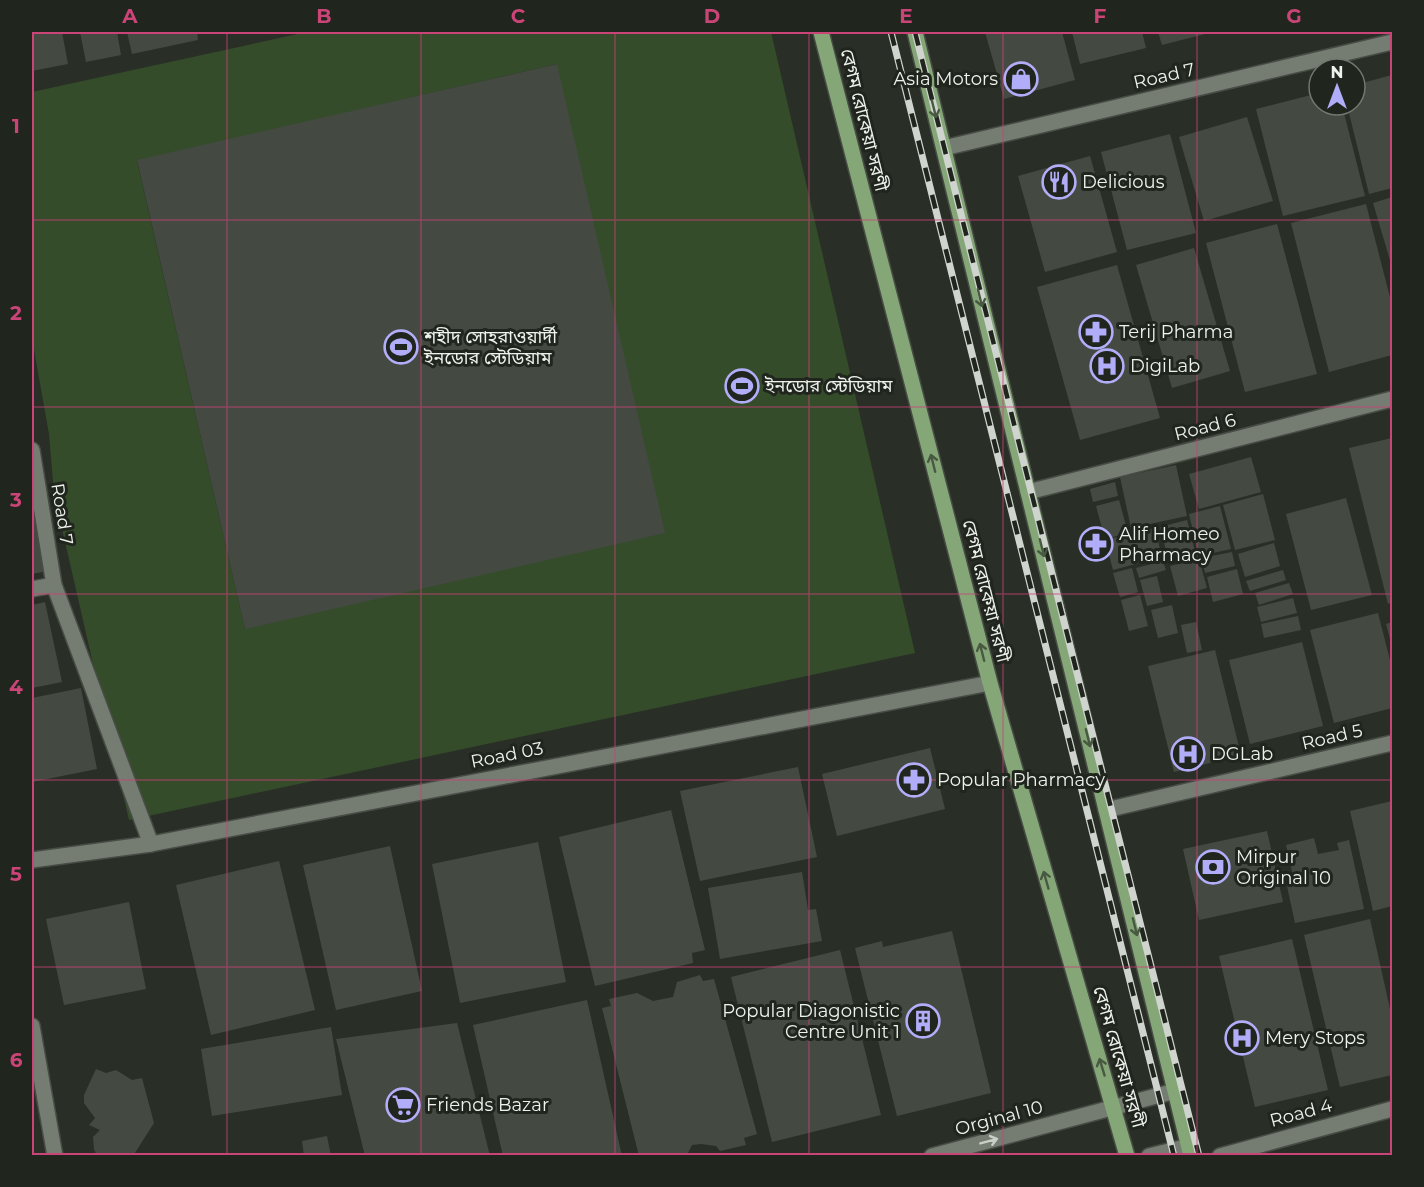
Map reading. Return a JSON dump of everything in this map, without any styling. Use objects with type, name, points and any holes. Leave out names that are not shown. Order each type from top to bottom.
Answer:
[{"type":"main road","name":"বেগম রোকেয়া সরণী","points":[[821,32],[990,683],[1127,1155]]},
{"type":"main road","points":[[915,32],[1190,1151]]},
{"type":"street","name":"Road 7","points":[[944,148],[1392,42]]},
{"type":"street","name":"Road 6","points":[[1028,492],[1392,399]]},
{"type":"street","name":"Road 7","points":[[32,450],[54,585],[151,844]]},
{"type":"street","points":[[32,589],[54,585]]},
{"type":"street","name":"Road 03","points":[[32,860],[151,844],[990,683]]},
{"type":"street","name":"Road 5","points":[[1106,810],[1392,743]]},
{"type":"street","points":[[32,1026],[55,1155]]},
{"type":"street","name":"Orginal 10","points":[[932,1155],[1175,1091]]},
{"type":"street","name":"Road 4","points":[[1220,1155],[1392,1109]]},
{"type":"street","points":[[1149,1155],[1190,1151]]},
{"type":"green space","name":"ইনডোর স্টেডিয়াম","points":[[307,32],[771,32],[915,653],[129,820],[54,494],[49,434],[32,338],[32,92]],"holes":[[[557,64],[245,629],[137,161]]]},
{"type":"building","points":[[32,32],[62,32],[68,64],[32,71]]},
{"type":"building","points":[[80,32],[117,32],[121,55],[86,62]]},
{"type":"building","points":[[127,32],[197,32],[198,40],[132,54]]},
{"type":"building","points":[[985,32],[1062,32],[1075,80],[1004,99]]},
{"type":"building","points":[[1072,32],[1142,32],[1146,48],[1080,64]]},
{"type":"building","points":[[1158,32],[1213,32],[1162,45]]},
{"type":"building","name":"শহীদ সোহরাওয়ার্দী ইনডোর স্টেডিয়াম","points":[[557,64],[665,533],[245,629],[137,160]]},
{"type":"building","points":[[1392,75],[1392,188],[1369,194],[1350,117],[1367,117],[1367,82]]},
{"type":"building","points":[[1307,96],[1307,117],[1345,117],[1365,196],[1283,216],[1256,109]]},
{"type":"building","points":[[1247,117],[1273,201],[1204,221],[1179,137]]},
{"type":"building","points":[[1170,134],[1196,233],[1127,250],[1101,152]]},
{"type":"building","points":[[1090,156],[1117,252],[1045,272],[1018,176]]},
{"type":"building","points":[[1392,197],[1392,267],[1373,203]]},
{"type":"building","points":[[1366,204],[1392,305],[1392,355],[1329,372],[1291,223]]},
{"type":"building","points":[[1277,224],[1317,374],[1245,392],[1206,243]]},
{"type":"building","points":[[1194,248],[1230,371],[1172,388],[1136,265]]},
{"type":"building","points":[[1117,265],[1160,418],[1080,440],[1037,287]]},
{"type":"building","points":[[1392,438],[1392,602],[1388,604],[1349,448]]},
{"type":"building","points":[[1251,457],[1261,492],[1199,509],[1189,474]]},
{"type":"building","points":[[1176,465],[1187,516],[1131,528],[1120,477]]},
{"type":"building","points":[[1115,482],[1118,496],[1093,502],[1090,489]]},
{"type":"building","points":[[38,494],[53,570],[32,574],[32,495]]},
{"type":"building","points":[[1263,494],[1275,540],[1235,550],[1223,505]]},
{"type":"building","points":[[1346,498],[1372,595],[1311,610],[1286,514]]},
{"type":"building","points":[[1119,500],[1128,533],[1105,539],[1096,506]]},
{"type":"building","points":[[1220,506],[1231,549],[1199,556],[1189,514]]},
{"type":"building","points":[[1187,520],[1196,555],[1169,562],[1160,527]]},
{"type":"building","points":[[1155,528],[1162,557],[1113,570],[1105,540]]},
{"type":"building","points":[[1274,543],[1280,566],[1245,577],[1238,554]]},
{"type":"building","points":[[1232,552],[1235,566],[1205,573],[1202,558]]},
{"type":"building","points":[[1199,559],[1207,588],[1178,596],[1170,566]]},
{"type":"building","points":[[1163,561],[1166,570],[1139,578],[1136,568]]},
{"type":"building","points":[[1132,568],[1138,592],[1120,597],[1113,573]]},
{"type":"building","points":[[1237,569],[1243,594],[1213,602],[1207,577]]},
{"type":"building","points":[[1283,570],[1286,580],[1250,591],[1246,581]]},
{"type":"building","points":[[1157,576],[1163,602],[1147,606],[1140,580]]},
{"type":"building","points":[[1289,583],[1293,594],[1259,605],[1255,593]]},
{"type":"building","points":[[1140,595],[1148,626],[1129,631],[1121,600]]},
{"type":"building","points":[[1293,598],[1297,613],[1261,622],[1257,607]]},
{"type":"building","points":[[45,602],[62,682],[32,688],[32,605]]},
{"type":"building","points":[[1172,605],[1178,633],[1158,638],[1151,610]]},
{"type":"building","points":[[1378,613],[1392,668],[1392,708],[1334,723],[1310,630]]},
{"type":"building","points":[[1298,616],[1301,630],[1264,638],[1261,624]]},
{"type":"building","points":[[1196,622],[1202,650],[1187,653],[1181,625]]},
{"type":"building","points":[[1392,622],[1392,646],[1386,624]]},
{"type":"building","points":[[1302,642],[1323,726],[1250,744],[1229,660]]},
{"type":"building","points":[[1215,650],[1241,755],[1174,772],[1148,666]]},
{"type":"building","points":[[81,688],[97,769],[32,782],[32,698]]},
{"type":"building","points":[[930,748],[945,809],[837,836],[822,774]]},
{"type":"building","points":[[798,767],[817,857],[700,881],[680,791]]},
{"type":"building","points":[[1392,801],[1392,906],[1373,911],[1350,811]]},
{"type":"building","points":[[671,810],[705,950],[692,953],[693,963],[595,986],[559,837]]},
{"type":"building","points":[[1267,831],[1283,902],[1199,920],[1183,849]]},
{"type":"building","points":[[1314,838],[1318,854],[1339,850],[1337,843],[1349,840],[1364,909],[1295,923],[1285,877],[1293,876],[1286,845]]},
{"type":"building","points":[[538,842],[566,982],[460,1003],[432,864]]},
{"type":"building","points":[[390,846],[422,991],[336,1010],[303,865]]},
{"type":"building","points":[[279,861],[315,1010],[211,1035],[176,885]]},
{"type":"building","points":[[802,872],[808,910],[816,909],[822,941],[720,959],[708,888]]},
{"type":"building","points":[[129,902],[146,989],[64,1005],[46,919]]},
{"type":"building","points":[[1370,919],[1392,1018],[1392,1075],[1340,1087],[1304,935]]},
{"type":"building","name":"Popular Diagonistic Centre Unit 1","points":[[952,931],[991,1093],[897,1116],[855,948],[882,941],[883,947]]},
{"type":"building","points":[[1292,939],[1328,1090],[1255,1107],[1219,956]]},
{"type":"building","points":[[840,950],[881,1115],[772,1142],[731,977]]},
{"type":"building","points":[[700,975],[703,981],[714,979],[757,1134],[744,1138],[746,1145],[720,1151],[716,1146],[701,1144],[692,1145],[688,1153],[681,1156],[639,1156],[602,1008],[611,1006],[609,999],[637,993],[653,1001],[673,997],[677,982]]},
{"type":"building","points":[[587,1000],[622,1156],[503,1156],[473,1025]]},
{"type":"building","points":[[457,1023],[490,1156],[365,1156],[336,1039]]},
{"type":"building","points":[[331,1027],[342,1095],[212,1116],[201,1049]]},
{"type":"building","points":[[96,1069],[106,1073],[116,1070],[132,1080],[142,1078],[154,1123],[133,1156],[97,1156],[94,1149],[93,1137],[100,1130],[89,1125],[95,1118],[84,1103],[84,1095]]},
{"type":"building","points":[[327,1136],[331,1156],[304,1156],[302,1141]]},
{"type":"railway","points":[[891,32],[1174,1156]]},
{"type":"railway","points":[[915,32],[1199,1156]]},
{"type":"place","name":"Asia Motors","points":[[1021,79]]},
{"type":"place","name":"Delicious","points":[[1059,182]]},
{"type":"place","name":"Terij Pharma","points":[[1096,332]]},
{"type":"place","name":"শহীদ সোহরাওয়ার্দী ইনডোর স্টেডিয়াম","points":[[401,347]]},
{"type":"place","name":"DigiLab","points":[[1107,366]]},
{"type":"place","name":"ইনডোর স্টেডিয়াম","points":[[742,386]]},
{"type":"place","name":"Alif Homeo Pharmacy","points":[[1096,544]]},
{"type":"place","name":"DGLab","points":[[1188,754]]},
{"type":"place","name":"Popular Pharmacy","points":[[914,780]]},
{"type":"place","name":"Mirpur Original 10","points":[[1213,867]]},
{"type":"place","name":"Popular Diagonistic Centre Unit 1","points":[[923,1021]]},
{"type":"place","name":"Mery Stops","points":[[1242,1038]]},
{"type":"place","name":"Friends Bazar","points":[[403,1105]]}]
